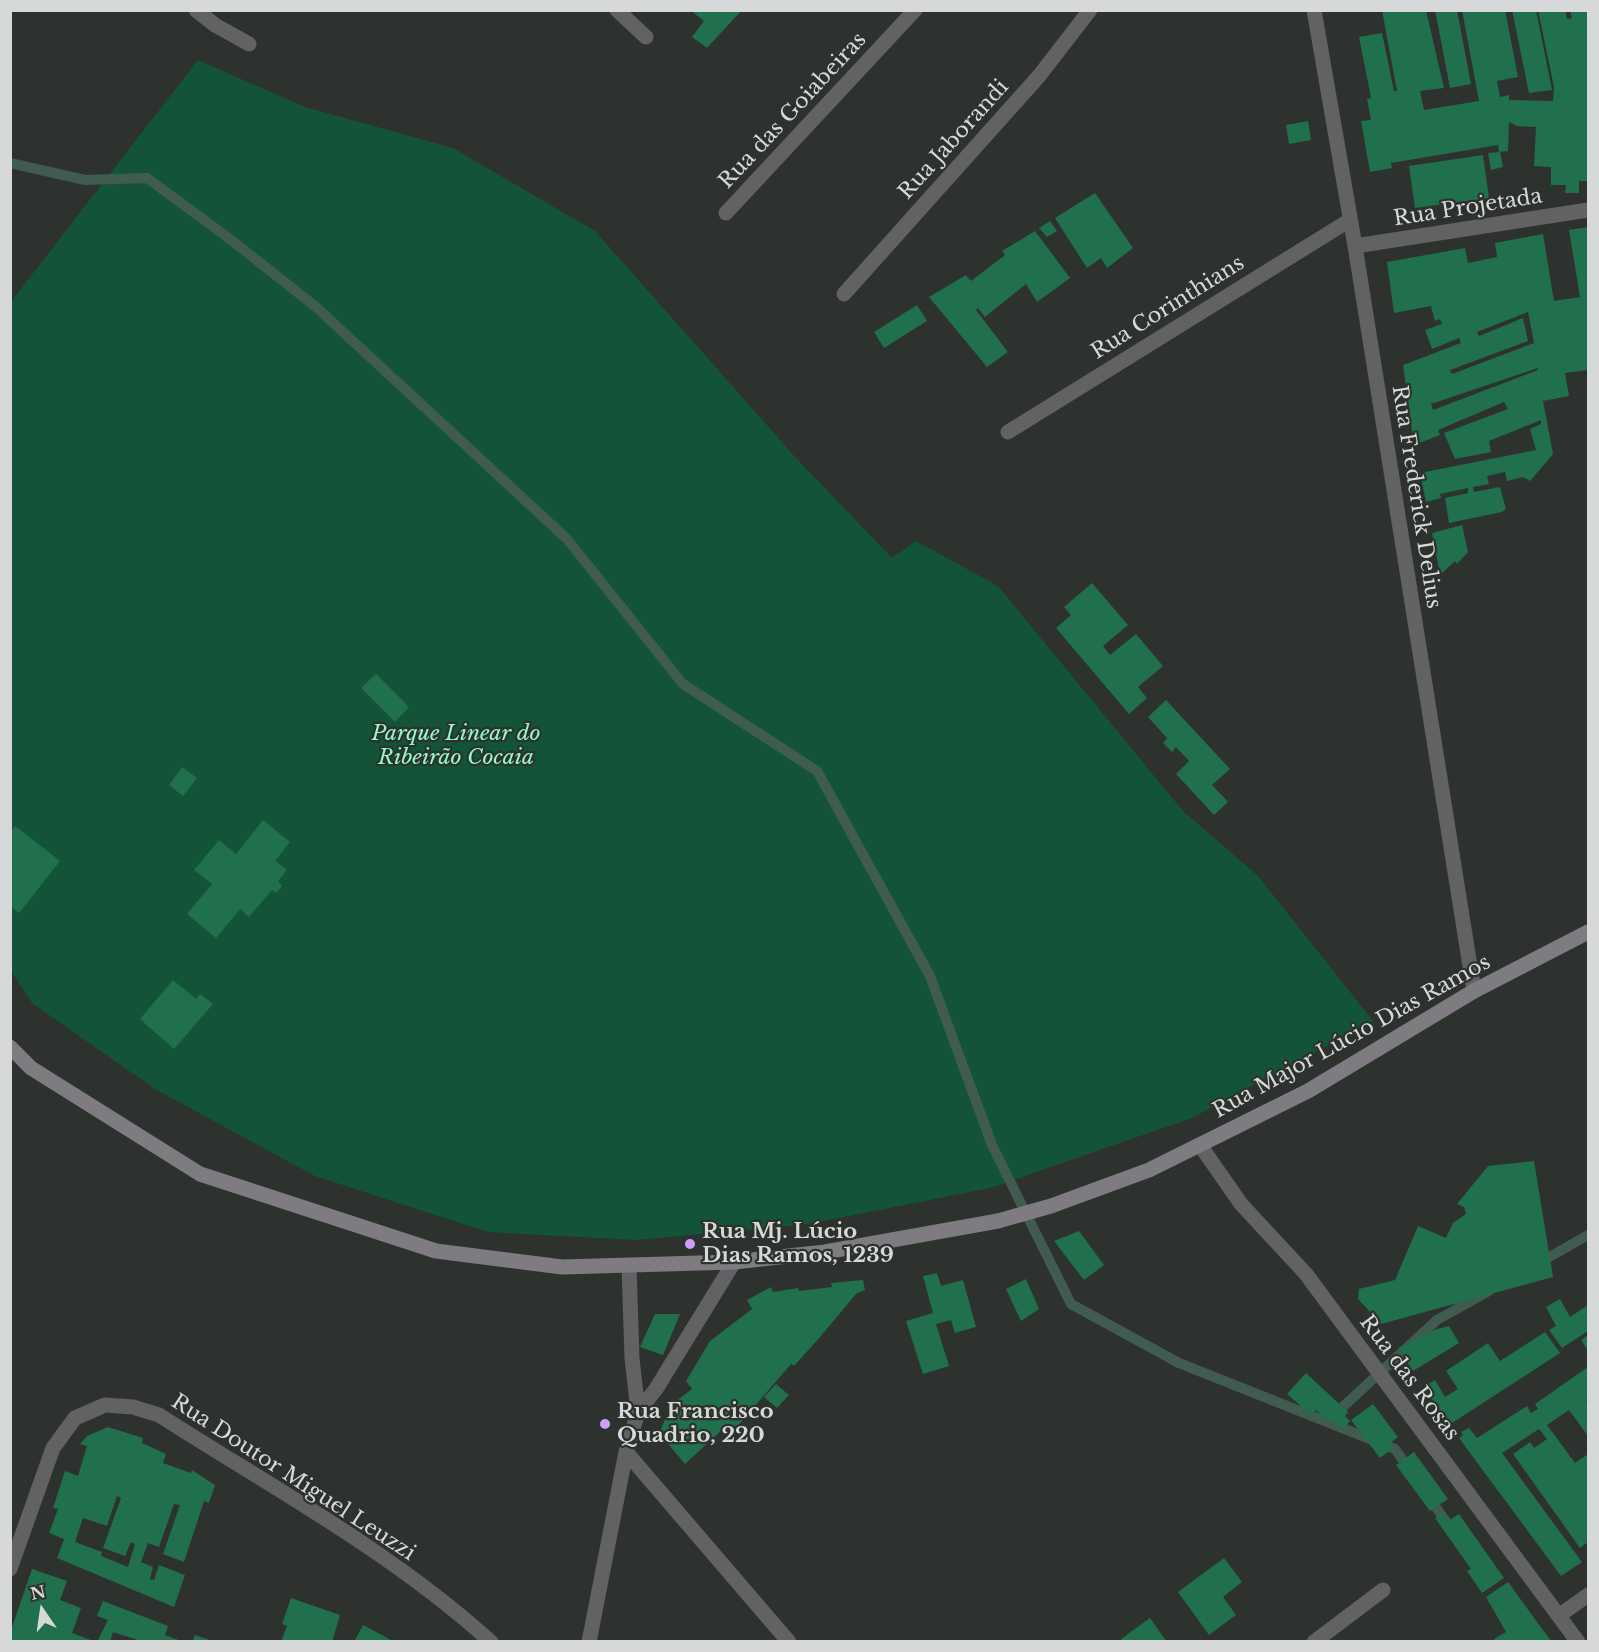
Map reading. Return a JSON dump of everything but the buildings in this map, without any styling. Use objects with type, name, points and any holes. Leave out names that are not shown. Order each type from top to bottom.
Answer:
[{"type":"main road","name":"Rua Major Lúcio Dias Ramos","points":[[10,1047],[31,1068],[200,1174],[436,1251],[562,1267],[734,1262],[825,1252],[998,1221],[1051,1206],[1149,1170],[1308,1091],[1474,991],[1588,932]]},
{"type":"street","points":[[617,10],[646,37]]},
{"type":"street","name":"Rua das Goiabeiras","points":[[726,213],[915,10]]},
{"type":"street","name":"Rua Jaborandi","points":[[844,294],[1040,76],[1090,10]]},
{"type":"street","name":"Rua Frederick Delius","points":[[1314,10],[1474,991]]},
{"type":"street","points":[[200,12],[249,44]]},
{"type":"street","name":"Rua Projetada","points":[[1354,246],[1588,210]]},
{"type":"street","name":"Rua Corinthians","points":[[1008,432],[1350,220]]},
{"type":"street","name":"Rua das Rosas","points":[[1200,1145],[1241,1204],[1305,1274],[1578,1641]]},
{"type":"street","points":[[589,1641],[626,1452],[638,1412],[656,1389],[734,1262]]},
{"type":"street","points":[[629,1266],[632,1358],[638,1412]]},
{"type":"street","name":"Rua Doutor Miguel Leuzzi","points":[[10,1569],[53,1448],[75,1419],[105,1405],[133,1407],[159,1415],[351,1538],[419,1584],[491,1641]]},
{"type":"street","points":[[626,1452],[789,1641]]},
{"type":"street","points":[[1314,1641],[1383,1590]]},
{"type":"street","points":[[1560,1615],[1588,1595]]},
{"type":"green space","name":"Parque Linear do Ribeirão Cocaia","points":[[198,60],[305,107],[453,148],[595,231],[796,458],[892,558],[916,541],[998,586],[1183,811],[1258,876],[1373,1021],[1192,1118],[990,1188],[809,1224],[637,1240],[488,1232],[315,1176],[155,1089],[32,1003],[11,971],[10,303]]},
{"type":"waterway","points":[[10,163],[85,180],[147,178],[230,239],[316,307],[567,539],[683,684],[817,771],[930,976],[992,1145],[1071,1304],[1179,1363],[1395,1449],[1411,1472]]},
{"type":"waterway","points":[[1539,1263],[1588,1235]]},
{"type":"waterway","points":[[1333,1416],[1437,1320],[1489,1291]]},
{"type":"waterway","points":[[1429,1497],[1449,1526]]},
{"type":"place","name":"Rua Mj. Lúcio Dias Ramos, 1239","points":[[690,1244]]},
{"type":"place","name":"Rua Francisco Quadrio, 220","points":[[605,1424]]}]
